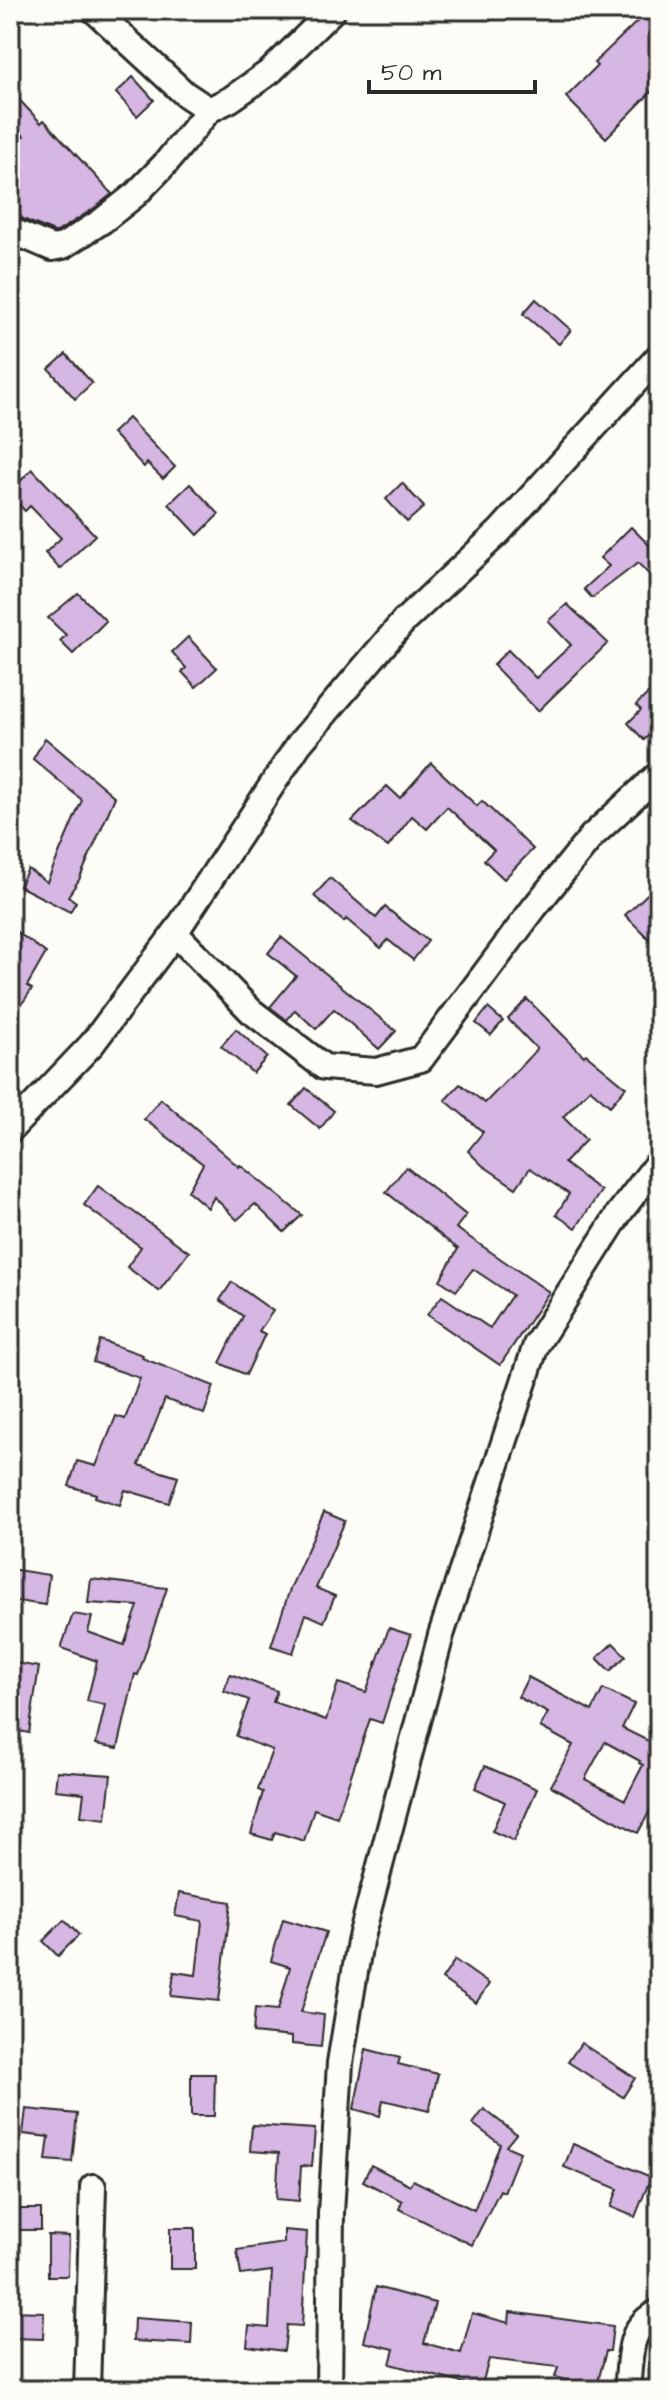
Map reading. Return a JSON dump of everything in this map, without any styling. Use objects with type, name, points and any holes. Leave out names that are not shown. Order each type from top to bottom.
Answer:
[{"type":"street","points":[[94,10],[185,94],[209,110]]},
{"type":"street","points":[[10,230],[52,248],[63,246],[102,221],[136,194],[165,164],[209,110],[231,99],[271,71],[333,10]]},
{"type":"street","points":[[10,1130],[92,1044],[175,933],[299,744],[404,621],[499,532],[659,356]]},
{"type":"street","points":[[175,933],[251,1011],[324,1067],[376,1071],[421,1059],[592,836],[659,774]]},
{"type":"street","points":[[329,2390],[331,2213],[340,2063],[360,1941],[441,1635],[536,1345],[620,1212],[659,1161]]},
{"type":"street","points":[[87,2390],[93,2187]]},
{"type":"street","points":[[627,2390],[633,2339],[638,2327],[659,2312]]},
{"type":"building","points":[[649,10],[659,10],[659,84],[606,138],[566,97],[597,66],[594,63]]},
{"type":"building","points":[[133,77],[154,100],[137,116],[116,93]]},
{"type":"building","points":[[10,90],[41,123],[44,120],[112,194],[57,232],[23,219],[10,205],[10,148],[24,136],[10,121]]},
{"type":"building","points":[[536,299],[571,330],[559,344],[523,314]]},
{"type":"building","points":[[66,354],[92,383],[75,399],[49,369]]},
{"type":"building","points":[[128,418],[175,467],[163,479],[147,463],[144,467],[112,433]]},
{"type":"building","points":[[32,469],[95,535],[60,569],[45,553],[61,538],[30,506],[25,511],[10,495]]},
{"type":"building","points":[[402,483],[424,507],[407,522],[386,499]]},
{"type":"building","points":[[190,484],[219,514],[198,535],[169,504]]},
{"type":"building","points":[[631,527],[659,555],[659,585],[638,563],[592,598],[584,589],[609,566],[600,558]]},
{"type":"building","points":[[78,593],[106,621],[73,654],[60,641],[66,635],[48,618]]},
{"type":"building","points":[[567,604],[608,643],[538,711],[493,665],[508,650],[536,678],[571,645],[548,621]]},
{"type":"building","points":[[188,637],[217,668],[196,687],[182,672],[186,668],[172,652]]},
{"type":"building","points":[[651,691],[656,696],[659,693],[659,729],[657,727],[644,740],[628,723],[641,710],[636,705]]},
{"type":"building","points":[[45,738],[115,797],[79,880],[68,896],[76,902],[70,912],[19,886],[28,869],[47,882],[82,800],[33,759]]},
{"type":"building","points":[[431,763],[477,806],[482,801],[533,849],[504,879],[484,860],[494,850],[447,807],[427,829],[412,816],[388,847],[352,821],[387,786],[400,798]]},
{"type":"building","points":[[330,878],[376,918],[385,907],[428,941],[413,960],[388,940],[381,948],[314,896]]},
{"type":"building","points":[[659,883],[659,949],[625,915]]},
{"type":"building","points":[[10,927],[46,953],[27,986],[32,989],[10,1021]]},
{"type":"building","points":[[281,937],[396,1031],[379,1049],[334,1009],[316,1029],[295,1010],[287,1020],[270,1007],[296,976],[268,953]]},
{"type":"building","points":[[527,999],[584,1056],[586,1054],[626,1087],[610,1106],[590,1089],[563,1117],[586,1140],[564,1163],[601,1191],[576,1228],[556,1215],[569,1194],[530,1168],[516,1188],[482,1165],[468,1151],[483,1132],[445,1100],[460,1084],[485,1103],[537,1049],[508,1019]]},
{"type":"building","points":[[488,1008],[503,1021],[491,1035],[476,1023]]},
{"type":"building","points":[[236,1029],[267,1057],[253,1073],[221,1046]]},
{"type":"building","points":[[306,1088],[334,1111],[320,1129],[291,1105]]},
{"type":"building","points":[[161,1099],[239,1167],[302,1215],[284,1232],[255,1204],[237,1220],[214,1197],[208,1208],[188,1191],[203,1164],[144,1119]]},
{"type":"building","points":[[406,1167],[466,1215],[456,1228],[549,1292],[500,1365],[427,1315],[442,1296],[490,1328],[512,1295],[473,1269],[456,1291],[440,1280],[458,1249],[386,1192]]},
{"type":"building","points":[[98,1186],[189,1252],[159,1291],[127,1267],[141,1247],[84,1205]]},
{"type":"building","points":[[232,1282],[273,1311],[259,1331],[265,1334],[246,1375],[220,1363],[243,1316],[220,1300]]},
{"type":"building","points":[[100,1340],[214,1386],[204,1414],[165,1399],[139,1465],[178,1477],[169,1503],[125,1490],[120,1505],[69,1486],[77,1461],[96,1466],[116,1416],[125,1419],[140,1378],[93,1362]]},
{"type":"building","points":[[324,1512],[345,1521],[316,1588],[335,1596],[324,1622],[306,1614],[293,1653],[271,1646],[290,1589]]},
{"type":"building","points":[[10,1569],[49,1575],[45,1605],[10,1600]]},
{"type":"building","points":[[91,1579],[167,1588],[138,1675],[135,1674],[118,1748],[96,1744],[105,1705],[87,1701],[97,1661],[61,1648],[73,1614],[92,1617],[88,1632],[124,1645],[138,1606],[88,1603]]},
{"type":"building","points":[[389,1628],[411,1635],[382,1723],[370,1719],[337,1817],[314,1809],[304,1841],[275,1832],[272,1840],[251,1834],[263,1792],[258,1790],[272,1750],[236,1736],[249,1700],[224,1691],[230,1674],[277,1691],[273,1702],[326,1720],[338,1683],[366,1692]]},
{"type":"building","points":[[613,1643],[626,1656],[610,1671],[597,1658]]},
{"type":"building","points":[[10,1662],[39,1667],[29,1733],[10,1729]]},
{"type":"building","points":[[528,1677],[592,1711],[603,1689],[634,1704],[622,1728],[650,1742],[659,1725],[659,1794],[638,1833],[551,1786],[573,1745],[540,1727],[548,1713],[518,1697]],"holes":[[[605,1742],[643,1765],[625,1800],[585,1779]]]},
{"type":"building","points":[[485,1766],[537,1789],[514,1841],[492,1831],[505,1802],[475,1788]]},
{"type":"building","points":[[57,1771],[111,1775],[106,1819],[81,1816],[84,1793],[55,1790]]},
{"type":"building","points":[[179,1893],[231,1902],[219,2001],[171,1996],[174,1972],[196,1975],[202,1921],[175,1916]]},
{"type":"building","points":[[283,1919],[326,1932],[301,2012],[324,2015],[321,2047],[292,2044],[292,2037],[253,2033],[255,2008],[278,2010],[290,1967],[271,1961]]},
{"type":"building","points":[[64,1920],[79,1935],[58,1956],[43,1941]]},
{"type":"building","points":[[455,1960],[489,1984],[476,2003],[442,1979]]},
{"type":"building","points":[[581,2043],[635,2078],[623,2097],[568,2062]]},
{"type":"building","points":[[366,2049],[400,2058],[398,2064],[438,2074],[429,2111],[383,2100],[380,2116],[354,2109]]},
{"type":"building","points":[[191,2074],[215,2074],[214,2116],[191,2116]]},
{"type":"building","points":[[26,2109],[77,2114],[72,2162],[46,2160],[49,2137],[23,2134]]},
{"type":"building","points":[[484,2109],[516,2134],[506,2146],[520,2152],[504,2192],[500,2190],[472,2245],[399,2209],[402,2201],[363,2181],[371,2165],[410,2185],[413,2180],[474,2210],[500,2144],[473,2124]]},
{"type":"building","points":[[252,2125],[315,2129],[312,2167],[301,2166],[299,2201],[276,2199],[279,2153],[250,2151]]},
{"type":"building","points":[[573,2144],[651,2177],[635,2217],[611,2207],[618,2189],[564,2167]]},
{"type":"building","points":[[10,2209],[41,2209],[41,2230],[10,2230]]},
{"type":"building","points":[[170,2228],[195,2228],[195,2269],[170,2269]]},
{"type":"building","points":[[284,2230],[307,2232],[302,2326],[287,2325],[284,2351],[247,2346],[249,2326],[269,2328],[272,2271],[241,2275],[237,2250],[284,2243]]},
{"type":"building","points":[[48,2235],[69,2236],[68,2276],[48,2276]]},
{"type":"building","points":[[376,2287],[435,2303],[424,2343],[461,2353],[472,2313],[509,2323],[510,2312],[613,2326],[610,2351],[606,2351],[596,2389],[555,2377],[558,2367],[489,2359],[481,2388],[390,2364],[394,2349],[364,2342]]},
{"type":"building","points":[[10,2311],[44,2312],[43,2339],[10,2338]]},
{"type":"building","points":[[134,2318],[192,2322],[191,2344],[133,2341]]}]
